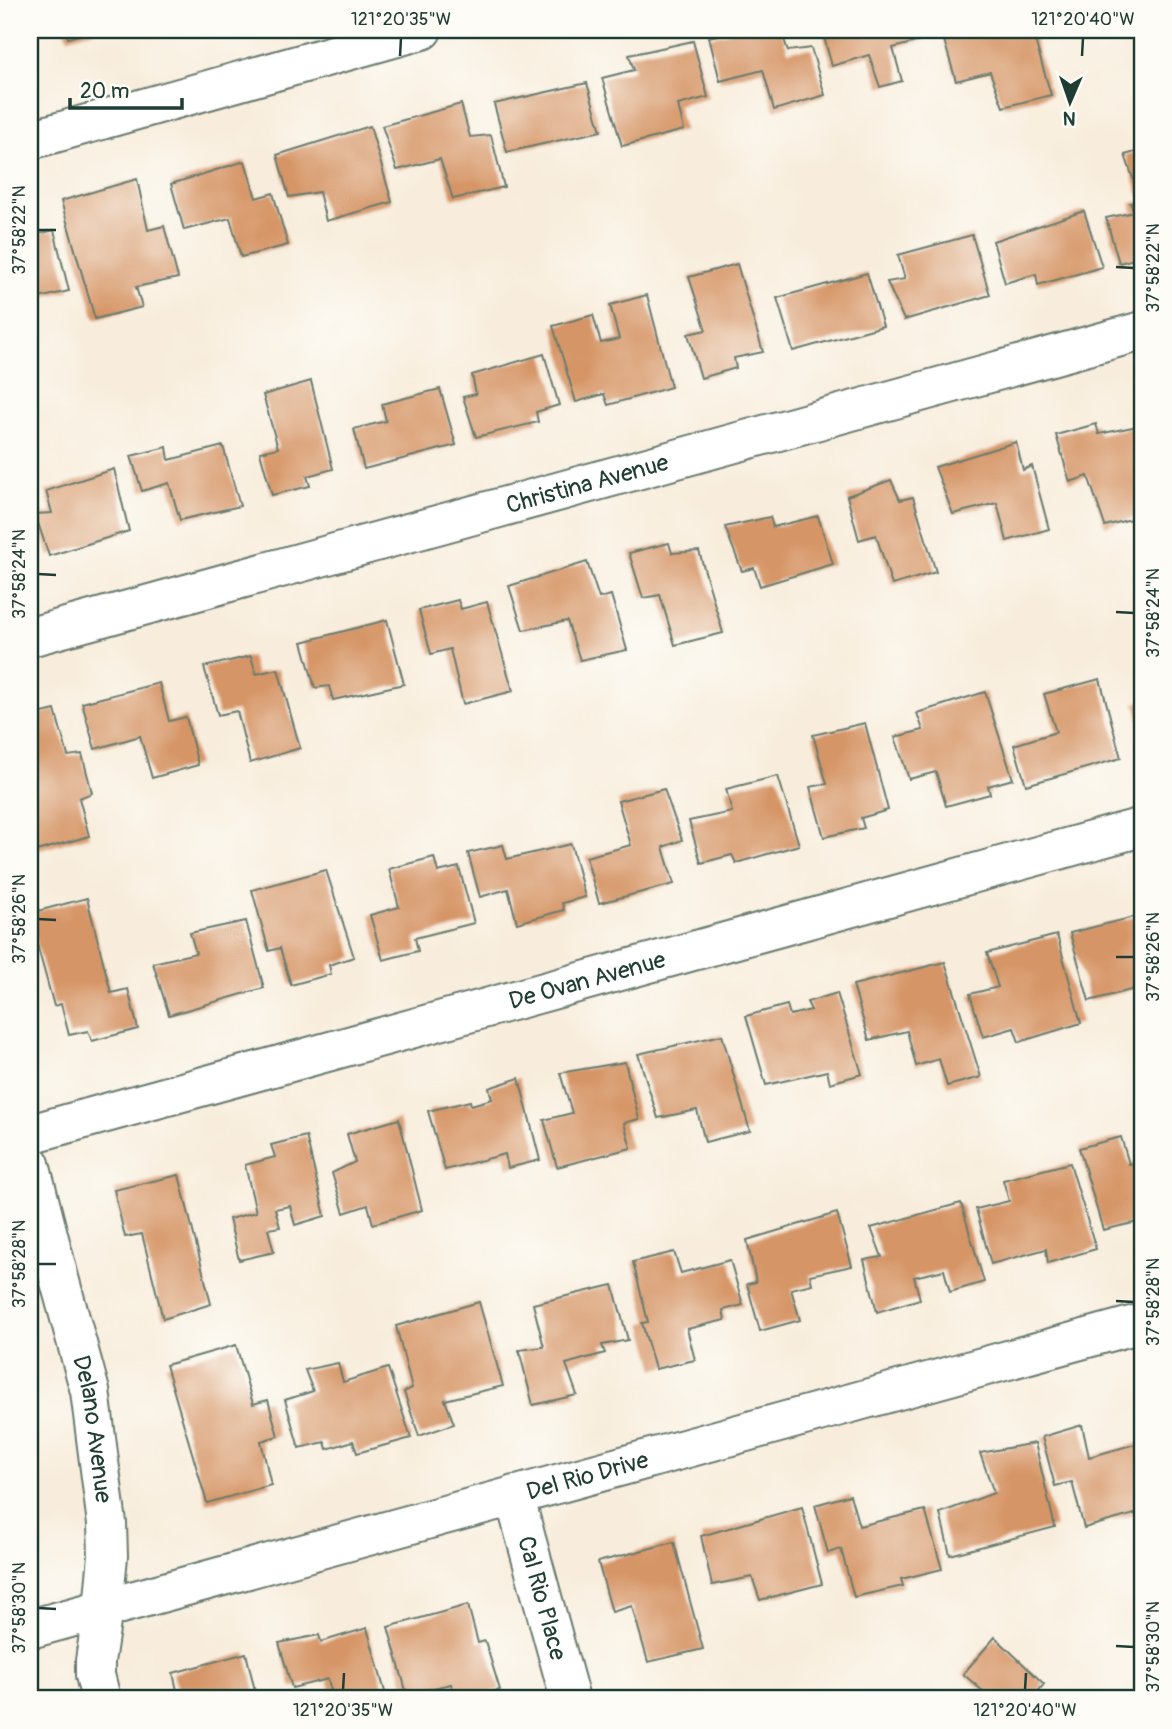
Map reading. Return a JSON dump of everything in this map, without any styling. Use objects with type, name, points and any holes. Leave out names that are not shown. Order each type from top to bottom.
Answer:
[{"type":"street","points":[[30,140],[422,30]]},
{"type":"street","name":"Christina Avenue","points":[[30,637],[1142,331]]},
{"type":"street","name":"De Ovan Avenue","points":[[30,1134],[1142,827]]},
{"type":"street","name":"Delano Avenue","points":[[30,1164],[90,1391],[107,1524],[108,1556],[95,1661],[95,1675],[101,1699]]},
{"type":"street","name":"Del Rio Drive","points":[[30,1629],[1142,1323]]},
{"type":"street","name":"Cal Rio Place","points":[[514,1495],[570,1699]]},
{"type":"building","points":[[65,30],[94,30],[94,31],[68,38]]},
{"type":"building","points":[[739,30],[781,30],[788,51],[811,48],[825,95],[774,110],[763,70],[720,81],[709,37]]},
{"type":"building","points":[[822,30],[924,30],[927,39],[893,48],[902,81],[880,87],[869,55],[832,66]]},
{"type":"building","points":[[941,30],[1032,30],[1051,95],[1003,107],[990,72],[956,81]]},
{"type":"building","points":[[693,41],[708,97],[678,105],[684,130],[622,146],[602,78],[634,70],[629,55]]},
{"type":"building","points":[[587,83],[601,131],[507,152],[494,104]]},
{"type":"building","points":[[461,104],[470,137],[491,135],[504,187],[453,199],[440,159],[397,170],[382,126]]},
{"type":"building","points":[[370,126],[392,202],[326,221],[319,192],[289,197],[277,155]]},
{"type":"building","points":[[1142,150],[1142,257],[1119,263],[1106,218],[1134,212],[1130,203],[1141,201],[1125,155]]},
{"type":"building","points":[[245,161],[256,198],[273,193],[288,245],[241,257],[230,218],[184,230],[171,184]]},
{"type":"building","points":[[137,179],[148,230],[164,226],[178,278],[136,287],[142,307],[95,319],[61,201]]},
{"type":"building","points":[[1084,211],[1102,267],[1038,285],[1036,274],[1005,283],[993,241]]},
{"type":"building","points":[[54,230],[69,291],[30,300],[30,236]]},
{"type":"building","points":[[972,235],[990,295],[904,320],[887,282],[905,279],[898,255]]},
{"type":"building","points":[[737,264],[763,352],[734,358],[736,368],[701,378],[688,334],[706,330],[689,277]]},
{"type":"building","points":[[867,273],[883,326],[793,351],[777,298]]},
{"type":"building","points":[[647,295],[671,387],[608,405],[604,394],[576,402],[553,326],[593,315],[601,343],[619,339],[610,305]]},
{"type":"building","points":[[544,354],[559,405],[536,412],[538,422],[476,437],[463,397],[476,394],[472,375]]},
{"type":"building","points":[[311,381],[333,469],[307,476],[310,486],[272,495],[260,452],[278,448],[263,395]]},
{"type":"building","points":[[440,389],[456,445],[364,469],[354,429],[386,421],[382,404]]},
{"type":"building","points":[[1096,424],[1099,434],[1142,425],[1142,516],[1105,526],[1088,476],[1070,482],[1056,435]]},
{"type":"building","points":[[1016,442],[1023,470],[1032,466],[1049,529],[1007,541],[997,503],[953,514],[935,467]]},
{"type":"building","points":[[223,446],[240,506],[180,520],[169,483],[142,491],[131,456],[167,447],[169,460]]},
{"type":"building","points":[[114,469],[129,531],[49,556],[35,514],[52,513],[46,491]]},
{"type":"building","points":[[891,480],[900,500],[913,497],[936,572],[892,585],[876,535],[859,540],[847,496]]},
{"type":"building","points":[[818,516],[833,564],[760,586],[754,568],[742,571],[725,527],[770,517],[773,527]]},
{"type":"building","points":[[669,543],[672,553],[699,551],[723,633],[675,645],[660,595],[643,598],[629,553]]},
{"type":"building","points":[[587,562],[599,598],[611,595],[627,650],[580,660],[567,621],[523,630],[509,586]]},
{"type":"building","points":[[458,600],[461,609],[487,602],[513,691],[463,704],[450,649],[431,654],[419,610]]},
{"type":"building","points":[[387,620],[404,684],[333,700],[329,686],[315,688],[302,642]]},
{"type":"building","points":[[251,656],[256,674],[278,669],[300,748],[250,763],[237,711],[218,715],[204,667]]},
{"type":"building","points":[[1100,679],[1121,758],[1026,785],[1014,745],[1056,732],[1044,694]]},
{"type":"building","points":[[159,683],[169,721],[186,717],[198,765],[152,778],[140,736],[95,749],[82,703]]},
{"type":"building","points":[[985,692],[1013,779],[988,786],[990,794],[946,806],[936,772],[909,779],[895,737],[923,730],[917,713]]},
{"type":"building","points":[[1142,701],[1142,728],[1141,728],[1135,703]]},
{"type":"building","points":[[55,710],[68,756],[82,754],[92,793],[79,798],[89,836],[37,851],[30,825],[30,716]]},
{"type":"building","points":[[865,723],[888,810],[861,818],[864,828],[824,837],[810,787],[827,784],[813,735]]},
{"type":"building","points":[[778,776],[799,845],[736,863],[732,855],[701,863],[689,821],[732,812],[726,789]]},
{"type":"building","points":[[664,789],[682,840],[663,847],[674,884],[599,903],[586,857],[631,845],[618,801]]},
{"type":"building","points":[[571,844],[585,897],[562,903],[564,910],[517,923],[508,889],[480,897],[468,853],[503,845],[507,859]]},
{"type":"building","points":[[434,857],[438,872],[459,867],[474,923],[415,938],[418,951],[383,960],[370,915],[399,907],[389,869]]},
{"type":"building","points":[[326,870],[354,957],[329,965],[331,974],[291,985],[280,948],[269,951],[252,890]]},
{"type":"building","points":[[87,898],[111,993],[128,989],[138,1029],[92,1041],[88,1031],[69,1035],[61,1004],[54,1006],[30,919],[30,913]]},
{"type":"building","points":[[1142,915],[1142,987],[1089,1001],[1070,933]]},
{"type":"building","points":[[246,921],[264,988],[169,1015],[153,963],[196,953],[190,933]]},
{"type":"building","points":[[1057,935],[1081,1023],[1019,1042],[1014,1028],[983,1037],[970,994],[998,987],[987,953]]},
{"type":"building","points":[[945,962],[981,1077],[947,1086],[939,1059],[916,1066],[907,1031],[869,1040],[853,985]]},
{"type":"building","points":[[837,993],[862,1074],[830,1083],[827,1071],[766,1085],[746,1016],[787,1005],[790,1015],[811,1010],[807,1002]]},
{"type":"building","points":[[722,1035],[750,1131],[705,1142],[697,1110],[658,1118],[638,1054]]},
{"type":"building","points":[[625,1062],[639,1119],[624,1123],[631,1148],[557,1167],[544,1120],[572,1113],[560,1073]]},
{"type":"building","points":[[519,1078],[540,1160],[508,1168],[505,1154],[445,1170],[428,1111],[492,1099],[489,1088]]},
{"type":"building","points":[[399,1119],[422,1210],[373,1224],[368,1205],[344,1213],[332,1173],[355,1162],[347,1134]]},
{"type":"building","points":[[306,1136],[325,1216],[295,1225],[290,1206],[275,1209],[280,1227],[268,1229],[274,1252],[239,1260],[229,1219],[256,1212],[245,1165],[275,1157],[271,1145]]},
{"type":"building","points":[[1121,1137],[1129,1164],[1142,1161],[1142,1221],[1103,1230],[1079,1148]]},
{"type":"building","points":[[1070,1163],[1096,1249],[1048,1263],[1046,1249],[991,1264],[976,1209],[1009,1201],[1003,1180]]},
{"type":"building","points":[[179,1175],[211,1304],[163,1319],[142,1234],[125,1237],[114,1190]]},
{"type":"building","points":[[961,1203],[984,1282],[950,1292],[944,1270],[914,1277],[920,1299],[877,1312],[864,1260],[882,1257],[871,1228]]},
{"type":"building","points":[[837,1213],[852,1266],[810,1275],[812,1284],[791,1289],[800,1320],[760,1331],[747,1284],[756,1282],[747,1240]]},
{"type":"building","points":[[674,1252],[681,1273],[730,1260],[743,1305],[723,1310],[725,1320],[687,1329],[695,1360],[655,1369],[642,1323],[648,1322],[633,1262]]},
{"type":"building","points":[[613,1285],[628,1340],[602,1345],[605,1353],[566,1364],[577,1395],[533,1405],[519,1350],[544,1347],[533,1304]]},
{"type":"building","points":[[479,1302],[503,1386],[445,1400],[454,1424],[419,1436],[404,1392],[412,1388],[396,1326]]},
{"type":"building","points":[[236,1345],[253,1404],[268,1400],[278,1436],[261,1441],[271,1485],[207,1503],[166,1365]]},
{"type":"building","points":[[338,1363],[343,1382],[388,1368],[411,1438],[357,1453],[353,1441],[327,1449],[325,1442],[299,1448],[285,1400],[313,1391],[305,1370]]},
{"type":"building","points":[[1082,1425],[1089,1457],[1142,1442],[1142,1512],[1084,1528],[1072,1482],[1055,1486],[1042,1437]]},
{"type":"building","points":[[1035,1443],[1055,1527],[950,1555],[940,1513],[994,1493],[980,1453]]},
{"type":"building","points":[[850,1495],[859,1526],[925,1510],[942,1569],[901,1579],[903,1586],[854,1597],[841,1549],[828,1553],[815,1505]]},
{"type":"building","points":[[802,1507],[822,1584],[760,1600],[752,1577],[712,1585],[701,1536]]},
{"type":"building","points":[[674,1542],[703,1649],[648,1662],[632,1606],[612,1612],[598,1562]]},
{"type":"building","points":[[468,1605],[478,1643],[485,1641],[500,1690],[455,1699],[451,1684],[407,1694],[388,1627]]},
{"type":"building","points":[[367,1628],[387,1699],[333,1699],[328,1679],[292,1688],[279,1643],[319,1635],[321,1642]]},
{"type":"building","points":[[995,1637],[1044,1684],[1032,1699],[992,1699],[963,1674]]},
{"type":"building","points":[[246,1653],[257,1699],[179,1699],[173,1673]]},
{"type":"building","points":[[758,1691],[760,1699],[728,1699],[728,1698]]}]
